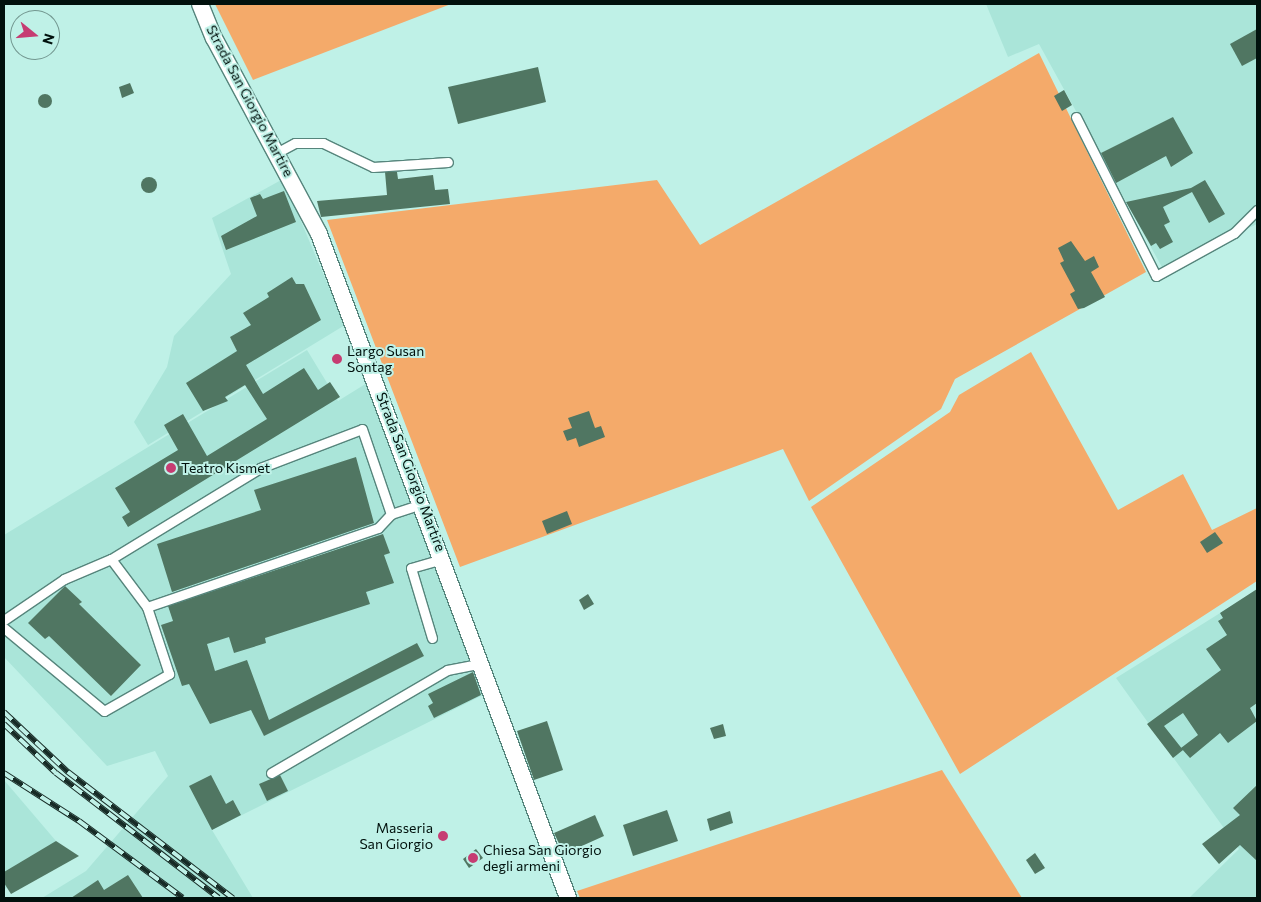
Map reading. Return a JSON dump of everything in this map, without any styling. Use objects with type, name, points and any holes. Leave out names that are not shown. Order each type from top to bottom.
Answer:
[{"type":"street","name":"Strada San Giorgio Martire","points":[[200,4],[214,38],[278,152],[319,234],[482,662],[568,898]]},
{"type":"lane","points":[[1076,117],[1156,276],[1234,233],[1257,210]]},
{"type":"lane","points":[[278,152],[295,143],[323,143],[373,167],[448,162]]},
{"type":"lane","points":[[4,620],[64,579],[111,559],[260,468],[362,428],[391,514]]},
{"type":"lane","points":[[147,607],[378,528],[391,514],[422,504]]},
{"type":"lane","points":[[4,628],[104,712],[169,674],[147,607],[111,559]]},
{"type":"lane","points":[[432,638],[411,568],[443,559]]},
{"type":"lane","points":[[271,773],[447,670],[482,662]]},
{"type":"shaded area","points":[[215,4],[451,4],[253,80]]},
{"type":"shaded area","points":[[986,4],[1257,4],[1257,224],[1163,269],[1039,44],[1008,57]]},
{"type":"shaded area","points":[[1039,53],[1146,272],[955,379],[941,409],[809,501],[783,449],[460,567],[327,220],[657,180],[700,245]]},
{"type":"shaded area","points":[[283,179],[345,325],[148,445],[134,422],[167,367],[174,336],[231,274],[212,218]]},
{"type":"shaded area","points":[[307,350],[338,401],[367,383],[485,694],[212,830],[253,898],[42,898],[86,871],[168,776],[155,751],[107,766],[4,657],[4,535]]},
{"type":"shaded area","points":[[1031,352],[1118,510],[1183,474],[1212,530],[1257,508],[1257,581],[960,774],[811,507],[950,412],[959,395]]},
{"type":"shaded area","points":[[1257,590],[1257,898],[1189,898],[1239,849],[1116,678]]},
{"type":"shaded area","points":[[942,770],[1022,898],[580,898],[577,891]]},
{"type":"shaded area","points":[[4,780],[56,841],[4,890]]},
{"type":"building","points":[[1257,29],[1257,58],[1242,66],[1230,44]]},
{"type":"building","points":[[538,67],[546,102],[458,124],[448,87]]},
{"type":"building","points":[[130,83],[134,93],[122,98],[119,87]]},
{"type":"building","points":[[1064,90],[1072,105],[1062,111],[1054,96]]},
{"type":"building","points":[[42,94],[48,94],[52,101],[48,108],[42,108],[38,104],[38,98]]},
{"type":"building","points":[[1173,117],[1193,153],[1171,167],[1166,156],[1116,183],[1101,153]]},
{"type":"building","points":[[385,172],[397,172],[398,179],[433,175],[435,190],[448,189],[450,204],[321,217],[317,201],[387,195]]},
{"type":"building","points":[[149,177],[157,185],[149,193],[141,185]]},
{"type":"building","points":[[1205,180],[1225,214],[1209,223],[1192,192],[1163,207],[1170,222],[1164,225],[1173,242],[1160,249],[1156,243],[1151,246],[1126,202],[1191,188]]},
{"type":"building","points":[[284,191],[296,222],[226,250],[221,236],[257,216],[250,198],[260,194],[263,199]]},
{"type":"building","points":[[1071,241],[1085,261],[1094,256],[1099,267],[1091,272],[1105,297],[1084,308],[1078,309],[1070,294],[1075,291],[1060,263],[1064,261],[1058,248]]},
{"type":"building","points":[[292,277],[296,284],[304,284],[321,320],[246,365],[263,394],[304,368],[318,390],[330,382],[340,397],[128,527],[122,517],[130,512],[115,488],[178,450],[164,425],[183,414],[207,456],[267,419],[245,385],[225,397],[228,401],[203,411],[186,383],[237,351],[230,337],[251,325],[243,313],[269,297],[267,293]]},
{"type":"building","points":[[589,411],[595,428],[601,426],[605,437],[579,447],[576,438],[567,441],[563,431],[572,428],[568,418]]},
{"type":"building","points":[[356,457],[374,523],[172,592],[157,544],[261,510],[254,490]]},
{"type":"building","points":[[567,511],[572,524],[547,534],[542,521]]},
{"type":"building","points":[[1215,532],[1223,543],[1207,553],[1200,542]]},
{"type":"building","points":[[383,534],[390,553],[384,555],[394,583],[366,592],[370,604],[265,638],[266,643],[234,653],[229,637],[207,644],[215,671],[247,660],[269,720],[417,643],[424,656],[264,736],[251,710],[210,724],[189,684],[182,686],[161,625],[173,621],[168,606]]},
{"type":"building","points":[[65,586],[82,602],[79,604],[141,665],[111,696],[49,636],[45,639],[28,623]]},
{"type":"building","points":[[1257,589],[1257,703],[1250,708],[1257,721],[1228,743],[1220,733],[1190,758],[1183,750],[1173,758],[1147,724],[1221,670],[1206,649],[1227,635],[1218,621],[1223,618],[1220,613]],"holes":[[[1183,713],[1198,735],[1181,748],[1164,726]]]},
{"type":"building","points":[[588,594],[594,604],[584,610],[579,600]]},
{"type":"building","points":[[473,672],[481,695],[434,718],[428,706],[433,703],[428,694]]},
{"type":"building","points":[[547,721],[563,770],[534,780],[517,731]]},
{"type":"building","points":[[723,724],[726,736],[714,739],[710,728]]},
{"type":"building","points":[[211,775],[226,804],[233,800],[241,815],[212,830],[189,786]]},
{"type":"building","points":[[280,775],[288,791],[267,801],[259,784]]},
{"type":"building","points":[[1257,785],[1257,861],[1240,845],[1219,864],[1202,844],[1240,815],[1233,808]]},
{"type":"building","points":[[667,810],[678,841],[633,856],[623,825]]},
{"type":"building","points":[[730,811],[733,823],[710,831],[707,819]]},
{"type":"building","points":[[595,815],[604,836],[564,854],[554,833]]},
{"type":"building","points":[[56,841],[79,856],[11,894],[4,883],[4,872]]},
{"type":"building","name":"Chiesa San Giorgio degli armeni","points":[[476,849],[483,858],[469,868],[463,859]]},
{"type":"building","points":[[1035,853],[1045,868],[1035,874],[1026,860]]},
{"type":"building","points":[[128,875],[143,898],[71,898],[98,880],[104,890]]},
{"type":"railway","points":[[4,712],[68,772],[233,898]]},
{"type":"railway","points":[[4,724],[56,773],[219,898]]},
{"type":"railway","points":[[4,773],[79,821],[183,898]]},
{"type":"place","name":"Largo Susan Sontag","points":[[337,359]]},
{"type":"place","name":"Teatro Kismet","points":[[171,468]]},
{"type":"place","name":"Masseria San Giorgio","points":[[443,836]]},
{"type":"place","name":"Chiesa San Giorgio degli armeni","points":[[473,858]]}]
